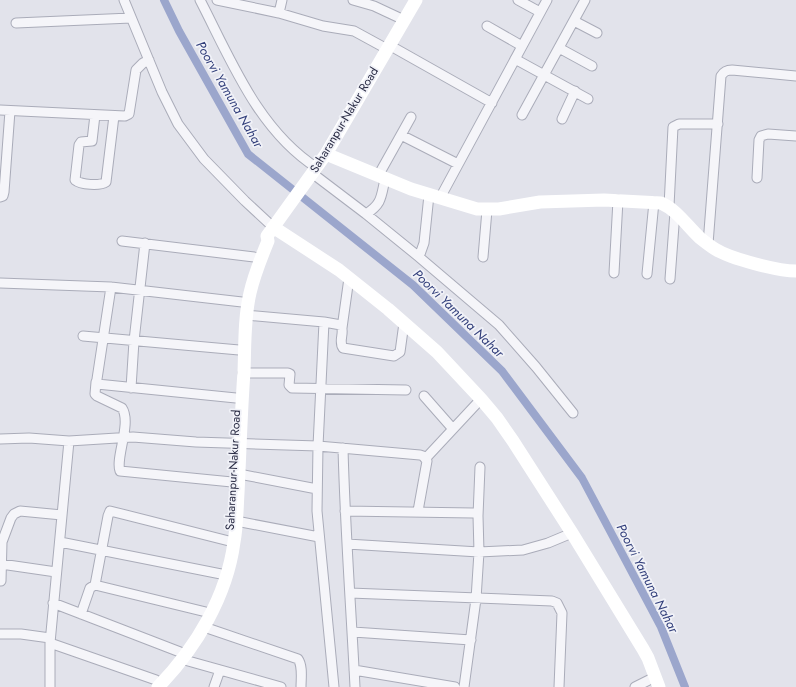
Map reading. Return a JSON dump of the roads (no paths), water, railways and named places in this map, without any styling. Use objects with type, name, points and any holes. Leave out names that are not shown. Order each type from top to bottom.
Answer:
[{"type":"main road","name":"Saharanpur-Nakur Road","points":[[238,443],[236,398],[242,302],[245,286],[254,257],[263,239],[273,228],[326,154],[416,0]]},
{"type":"main road","points":[[326,154],[381,178],[434,197],[467,207],[487,210],[540,202],[618,200],[661,203],[672,209],[715,250],[732,257],[796,272]]},
{"type":"main road","name":"Saharanpur-Nakur Road","points":[[181,656],[206,612],[221,574],[229,542],[236,478],[244,373],[246,315],[249,294],[256,271],[273,228]]},
{"type":"main road","points":[[273,228],[349,278],[404,323],[436,352],[497,418],[572,533],[648,658],[657,682]]},
{"type":"main road","name":"Saharanpur-Nakur Road","points":[[154,685],[193,645],[212,613],[226,576],[234,542],[236,521],[236,478]]},
{"type":"street","points":[[124,0],[178,124],[204,159],[273,228]]},
{"type":"street","points":[[200,0],[257,107],[281,138],[313,173],[366,214],[483,311],[507,333],[573,414]]},
{"type":"street","points":[[217,0],[279,13],[323,26],[354,31],[388,47],[492,103]]},
{"type":"street","points":[[279,13],[282,0]]},
{"type":"street","points":[[353,0],[374,6],[404,20]]},
{"type":"street","points":[[518,0],[540,12]]},
{"type":"street","points":[[419,258],[424,243],[434,197],[458,164],[547,0]]},
{"type":"street","points":[[522,115],[585,0]]},
{"type":"street","points":[[16,22],[131,18]]},
{"type":"street","points":[[574,20],[597,33]]},
{"type":"street","points":[[487,26],[522,46]]},
{"type":"street","points":[[559,48],[592,66]]},
{"type":"street","points":[[515,59],[588,99]]},
{"type":"street","points":[[0,110],[125,116],[128,114],[136,70],[143,63],[149,60]]},
{"type":"street","points":[[708,244],[723,72],[727,70],[796,76]]},
{"type":"street","points":[[562,119],[574,91]]},
{"type":"street","points":[[0,197],[4,192],[10,111]]},
{"type":"street","points":[[94,115],[92,141],[89,143],[82,142],[79,145],[75,180],[78,183],[103,184],[106,182],[114,116]]},
{"type":"street","points":[[366,214],[379,203],[381,178],[412,117]]},
{"type":"street","points":[[670,279],[674,128],[679,124],[718,124]]},
{"type":"street","points":[[757,178],[759,140],[761,136],[768,134],[796,136]]},
{"type":"street","points":[[402,135],[458,164]]},
{"type":"street","points":[[614,272],[618,200]]},
{"type":"street","points":[[647,274],[654,202]]},
{"type":"street","points":[[483,257],[487,210]]},
{"type":"street","points":[[122,241],[254,257]]},
{"type":"street","points":[[131,388],[134,341],[145,243]]},
{"type":"street","points":[[349,278],[342,328],[341,344],[343,348],[394,356],[400,352],[404,323]]},
{"type":"street","points":[[0,283],[111,287],[242,302]]},
{"type":"street","points":[[111,287],[95,394],[96,396],[123,410],[124,437],[119,466],[120,471],[236,478],[317,489]]},
{"type":"street","points":[[246,315],[339,324],[342,328]]},
{"type":"street","points":[[324,322],[317,489],[319,537],[334,687]]},
{"type":"street","points":[[83,336],[239,350]]},
{"type":"street","points":[[244,373],[288,373],[290,374],[289,385],[292,388],[406,390]]},
{"type":"street","points":[[96,382],[100,385],[236,398]]},
{"type":"street","points":[[424,396],[453,429]]},
{"type":"street","points":[[418,511],[426,458],[480,399]]},
{"type":"street","points":[[0,439],[29,438],[69,441],[124,437],[196,442],[318,446],[420,455],[426,458]]},
{"type":"street","points":[[50,687],[50,640],[69,441]]},
{"type":"street","points":[[343,448],[355,687]]},
{"type":"street","points":[[464,687],[476,599],[479,552],[478,516],[480,467]]},
{"type":"street","points":[[1,581],[2,542],[14,514],[20,511],[62,515]]},
{"type":"street","points":[[95,585],[108,513],[112,511],[229,542]]},
{"type":"street","points":[[345,511],[476,513],[478,516]]},
{"type":"street","points":[[236,521],[319,537]]},
{"type":"street","points":[[347,544],[479,552],[523,550],[548,543],[572,533]]},
{"type":"street","points":[[60,542],[221,574]]},
{"type":"street","points":[[1,564],[56,572]]},
{"type":"street","points":[[80,614],[90,588],[95,585],[206,612]]},
{"type":"street","points":[[350,593],[552,601],[557,603],[562,613],[559,687]]},
{"type":"street","points":[[53,603],[181,656],[220,670],[281,687]]},
{"type":"street","points":[[204,627],[298,659],[301,667],[301,687]]},
{"type":"street","points":[[353,632],[471,640]]},
{"type":"street","points":[[0,634],[21,634],[50,640],[154,685]]},
{"type":"street","points":[[214,687],[220,670]]},
{"type":"street","points":[[354,670],[455,687]]},
{"type":"street","points":[[635,687],[657,682]]},
{"type":"waterway","name":"Poorvi Yamuna Nahar","points":[[164,0],[179,31],[248,154],[413,285],[502,371],[582,478],[661,627],[685,687]]}]
